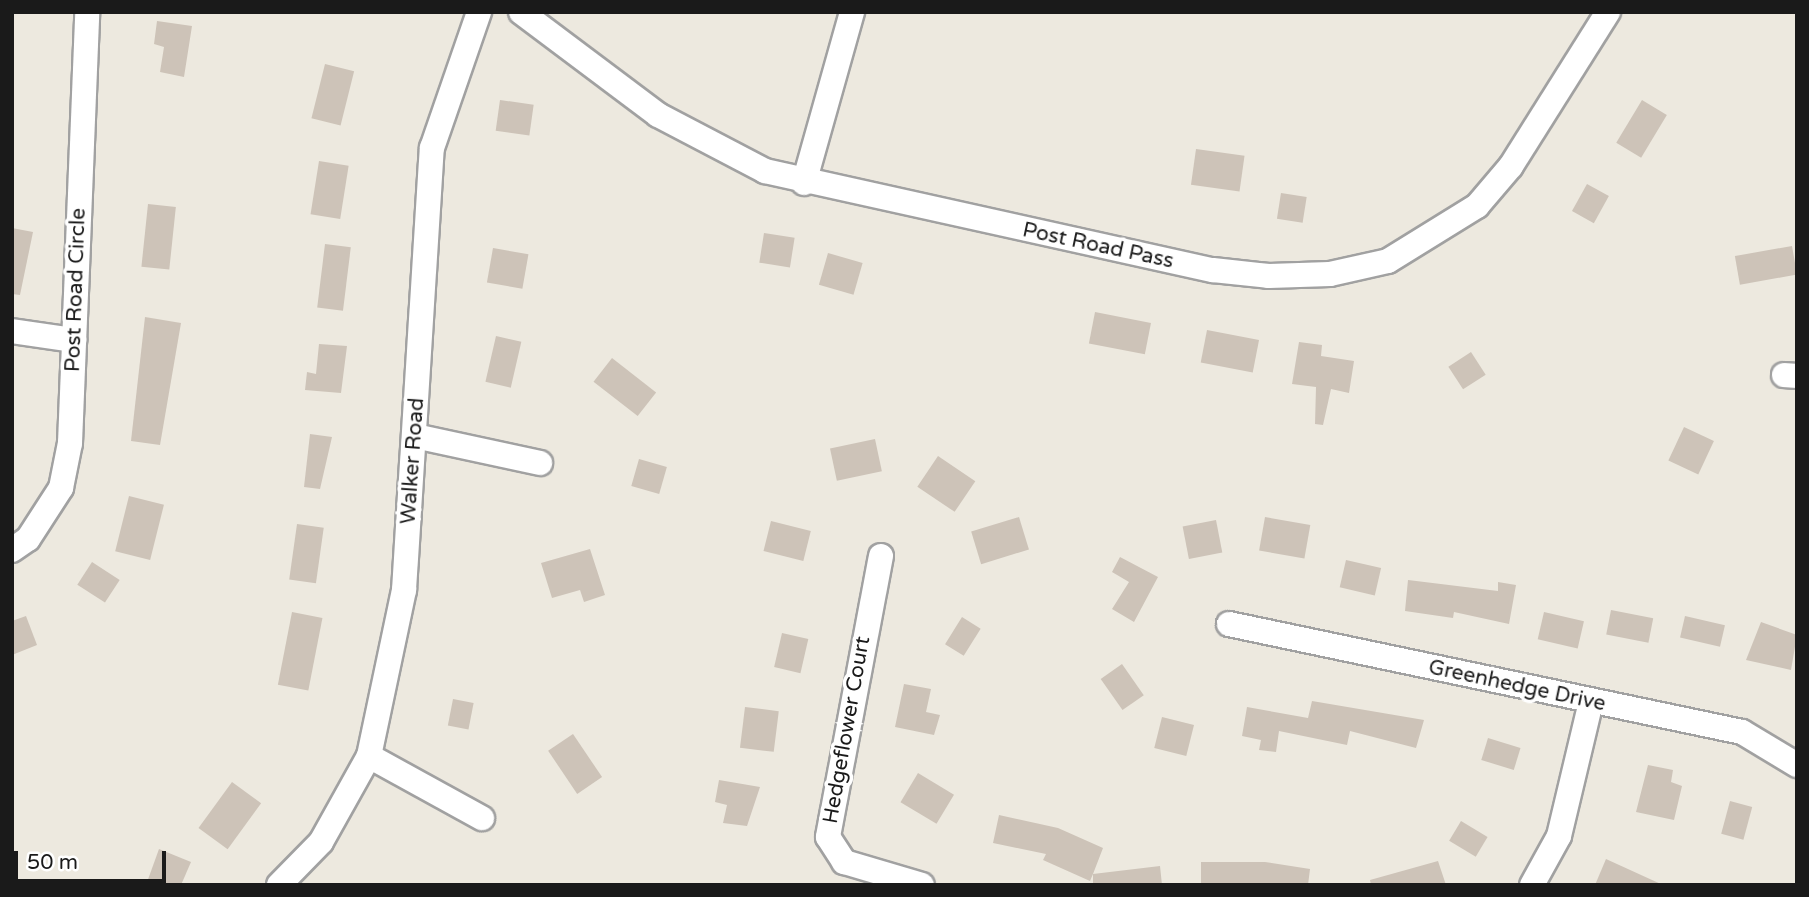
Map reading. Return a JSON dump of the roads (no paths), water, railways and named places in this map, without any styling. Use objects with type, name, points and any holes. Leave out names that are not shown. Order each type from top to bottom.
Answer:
[{"type":"street","name":"Post Road Circle","points":[[12,550],[27,539],[61,488],[74,340],[87,12]]},
{"type":"street","name":"Walker Road","points":[[279,885],[321,842],[369,757],[404,590],[432,148],[480,12]]},
{"type":"street","name":"Post Road Pass","points":[[521,12],[707,146],[804,183],[1213,270],[1330,274],[1388,261],[1477,206],[1511,166],[1608,12]]},
{"type":"street","points":[[804,183],[852,12]]},
{"type":"street","points":[[12,331],[74,340]]},
{"type":"street","points":[[415,436],[540,463]]},
{"type":"street","name":"Hedgeflower Court","points":[[881,556],[828,837],[844,862],[922,885]]},
{"type":"street","name":"Greenhedge Drive","points":[[1229,624],[1742,733],[1797,765]]},
{"type":"street","points":[[1532,885],[1559,836],[1591,702]]},
{"type":"street","points":[[369,757],[482,818]]}]
